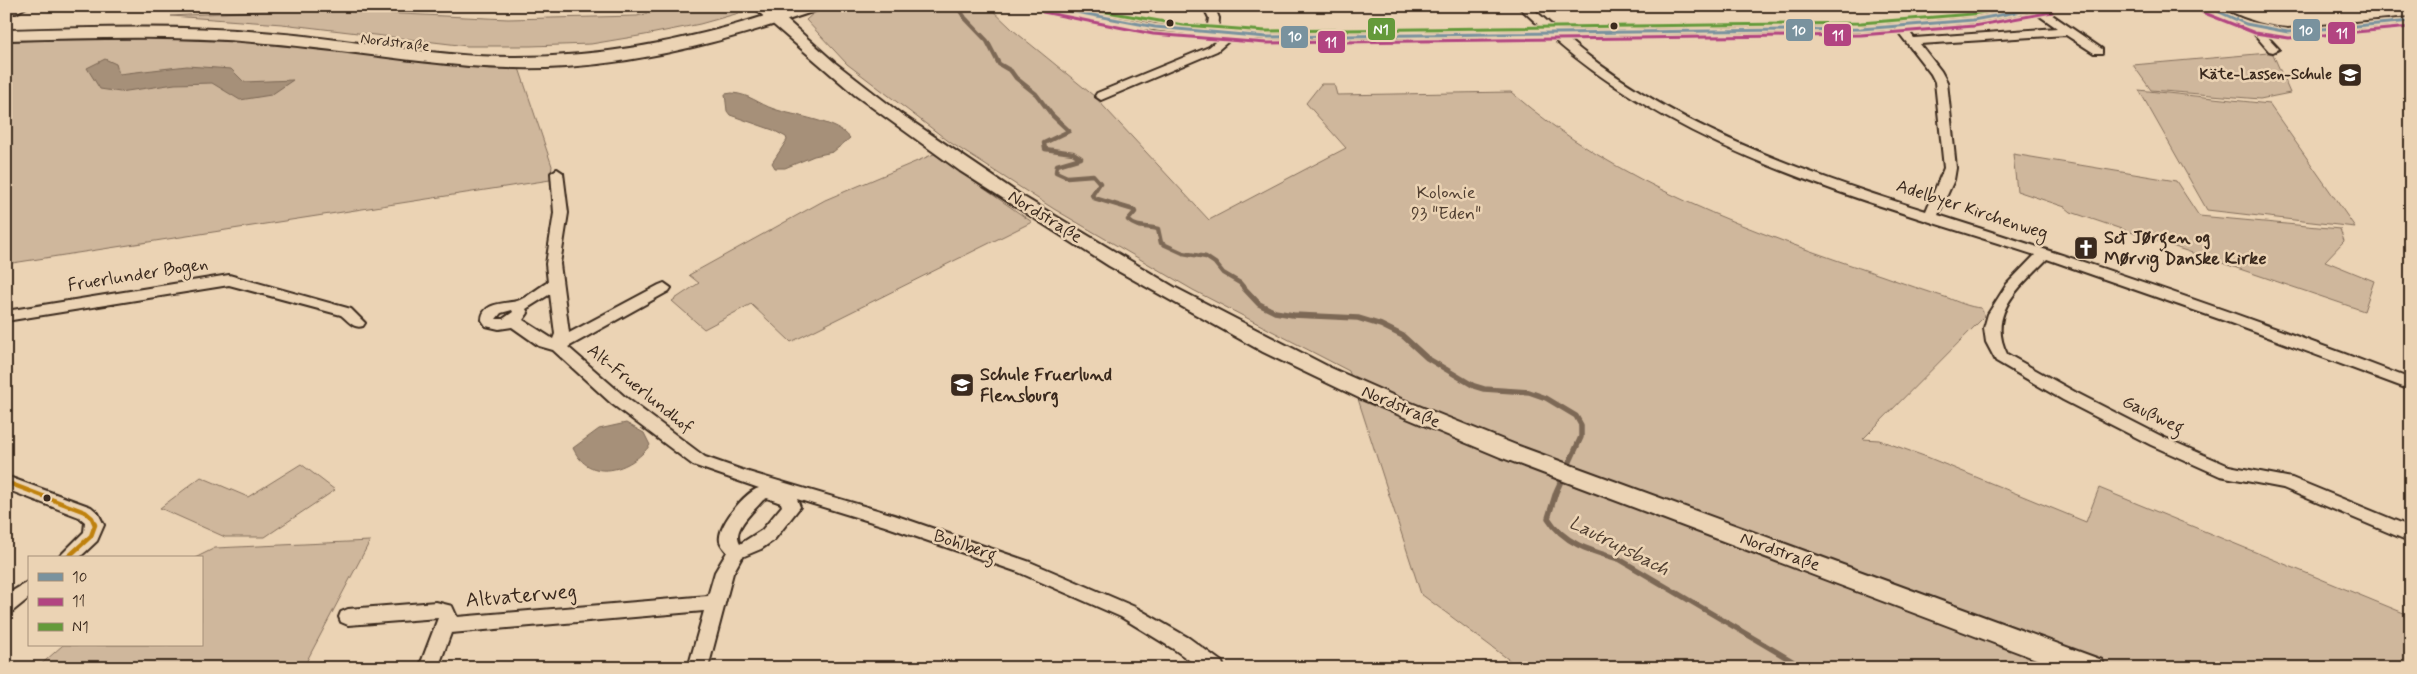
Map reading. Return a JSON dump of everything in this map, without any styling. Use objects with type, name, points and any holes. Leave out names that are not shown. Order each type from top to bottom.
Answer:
[{"type":"main road","points":[[774,12],[812,6]]},
{"type":"main road","name":"Nordstraße","points":[[9,18],[92,23],[221,26],[316,34],[477,52],[543,52],[603,47],[657,38],[774,12]]},
{"type":"main road","name":"Nordstraße","points":[[6,36],[100,32],[211,34],[265,37],[475,61],[547,62],[610,58],[672,48],[723,36],[774,12]]},
{"type":"main road","name":"Nordstraße","points":[[774,12],[827,65],[936,146],[1056,225],[1197,309],[1324,374],[1412,413],[1508,451],[2092,668]]},
{"type":"street","points":[[9,18],[23,6]]},
{"type":"street","points":[[1044,6],[1118,21],[1212,34],[1316,37],[1802,31],[1900,27],[1973,20],[2051,6]]},
{"type":"street","points":[[1208,6],[1214,18],[1212,34]]},
{"type":"street","name":"Adelbyer Kirchenweg","points":[[1523,6],[1551,34],[1598,69],[1648,102],[1720,140],[1817,180],[2045,253],[2300,342],[2411,385]]},
{"type":"street","points":[[2205,6],[2255,29],[2288,32],[2411,21]]},
{"type":"street","points":[[2036,9],[2098,51]]},
{"type":"street","points":[[1900,27],[1938,73],[1941,82],[1950,168],[1930,217]]},
{"type":"street","points":[[2255,29],[2272,49]]},
{"type":"street","points":[[1913,41],[2069,31]]},
{"type":"street","points":[[1101,96],[1213,49],[1224,41],[1227,35]]},
{"type":"street","points":[[557,173],[561,213],[553,264],[562,334],[558,346]]},
{"type":"street","name":"Gaußweg","points":[[2045,253],[2002,299],[1994,313],[1992,330],[1994,347],[2001,357],[2157,441],[2226,472],[2286,482],[2411,535]]},
{"type":"street","name":"Fruerlunder Bogen","points":[[6,316],[229,280],[346,312],[358,323]]},
{"type":"street","name":"Alt-Fruerlundhof","points":[[556,283],[516,314],[544,342],[558,346],[618,400],[699,461]]},
{"type":"street","points":[[558,346],[664,288]]},
{"type":"street","name":"Bohlberg","points":[[699,461],[780,492],[896,523],[986,552],[1024,567],[1128,612],[1182,644],[1215,668]]},
{"type":"street","points":[[6,482],[85,512],[92,518],[95,525],[91,536],[70,556]]},
{"type":"street","points":[[698,668],[714,603],[724,572],[736,552],[753,547],[767,538],[791,507],[788,499],[780,492],[767,492],[757,495],[730,528],[729,541],[736,552]]},
{"type":"street","points":[[6,606],[28,589]]},
{"type":"street","name":"Altvaterweg","points":[[348,617],[436,610],[445,611],[448,616],[446,626],[714,603]]},
{"type":"street","points":[[428,668],[446,626]]},
{"type":"green space","points":[[680,6],[764,6],[700,24],[645,35],[591,44],[530,46],[467,46],[282,24],[171,16],[323,7],[380,13],[508,19],[637,16]]},
{"type":"green space","name":"Lautrupsbach","points":[[825,6],[988,6],[1013,30],[1094,96],[1209,220],[1346,148],[1306,103],[1321,84],[1334,84],[1337,95],[1511,92],[1552,125],[1595,153],[1641,179],[1688,202],[1785,242],[1972,307],[1981,308],[1985,316],[1863,439],[1879,440],[1927,457],[2086,522],[2099,488],[2411,616],[2411,668],[1520,668],[1421,594],[1349,371],[1193,290],[1054,209],[951,143],[847,64],[806,20]]},
{"type":"green space","points":[[193,36],[278,43],[414,60],[519,68],[552,166],[550,180],[6,264],[6,40]]},
{"type":"green space","points":[[2273,54],[2290,93],[2260,99],[2151,90],[2133,65]]},
{"type":"green space","points":[[2139,90],[2269,104],[2355,227],[2207,210]]},
{"type":"green space","points":[[934,154],[1032,222],[791,342],[751,304],[704,329],[672,301],[699,283],[689,275],[825,200]]},
{"type":"green space","points":[[2013,154],[2176,181],[2199,216],[2340,229],[2344,241],[2325,261],[2374,281],[2364,311],[2071,212],[2065,207],[2017,191]]},
{"type":"green space","points":[[301,464],[335,490],[265,537],[225,537],[160,508],[201,477],[248,497]]},
{"type":"green space","points":[[370,541],[303,668],[37,668],[62,646],[202,646],[202,556],[199,556],[215,548]]},
{"type":"shaded area","points":[[105,59],[116,64],[119,74],[187,66],[231,69],[244,82],[293,80],[271,95],[240,100],[212,83],[175,84],[120,92],[100,89],[87,68]]},
{"type":"shaded area","points":[[732,93],[749,97],[774,109],[826,123],[844,132],[850,138],[833,152],[814,156],[785,168],[775,168],[772,163],[787,140],[786,137],[773,130],[730,115],[727,111],[725,94]]},
{"type":"shaded area","points":[[626,423],[644,433],[650,445],[632,462],[622,467],[599,470],[589,466],[580,459],[573,448],[599,429]]},
{"type":"waterway","name":"Lautrupsbach","points":[[957,6],[965,18],[987,41],[999,64],[1011,71],[1016,78],[1036,94],[1052,115],[1069,131],[1044,143],[1045,149],[1073,153],[1081,158],[1057,165],[1056,172],[1067,177],[1093,175],[1100,183],[1092,195],[1094,198],[1134,210],[1135,212],[1128,220],[1131,223],[1158,229],[1161,243],[1183,253],[1206,257],[1215,263],[1223,273],[1240,283],[1245,289]]},
{"type":"waterway","name":"Lautrupsbach","points":[[1244,288],[1259,304],[1275,312],[1293,315],[1358,318],[1381,325],[1403,336],[1427,358],[1474,386],[1484,389],[1529,392],[1546,398],[1576,416],[1581,425],[1581,437],[1556,492],[1548,518],[1554,527],[1579,545],[1619,559],[1804,668]]},
{"type":"transit line","name":"10","points":[[1045,6],[1100,18],[1182,31],[1266,37],[1861,29],[1973,20],[2050,6]]},
{"type":"transit line","name":"N1","points":[[1072,6],[1183,25],[1266,31],[1861,23],[1972,14],[2014,6]]},
{"type":"transit line","name":"10","points":[[2206,6],[2246,24],[2288,32],[2411,21]]},
{"type":"transit line","name":"11","points":[[1043,12],[1153,34],[1209,40],[1266,43],[1861,35],[1974,26],[2052,12]]},
{"type":"transit line","name":"11","points":[[2202,12],[2233,26],[2255,33],[2289,38],[2411,27]]},
{"type":"transit line","points":[[6,482],[85,512],[92,518],[95,525],[91,536],[69,556]]},
{"type":"place","name":"Käte-Lassen-Schule","points":[[2350,75]]},
{"type":"place","name":"Sct Jørgen og Mørvig Danske Kirke","points":[[2086,248]]},
{"type":"place","name":"Schule Fruerlund Flensburg","points":[[962,385]]},
{"type":"park label","name":"Kolonie 93 \"Eden\"","points":[[1446,203]]}]
